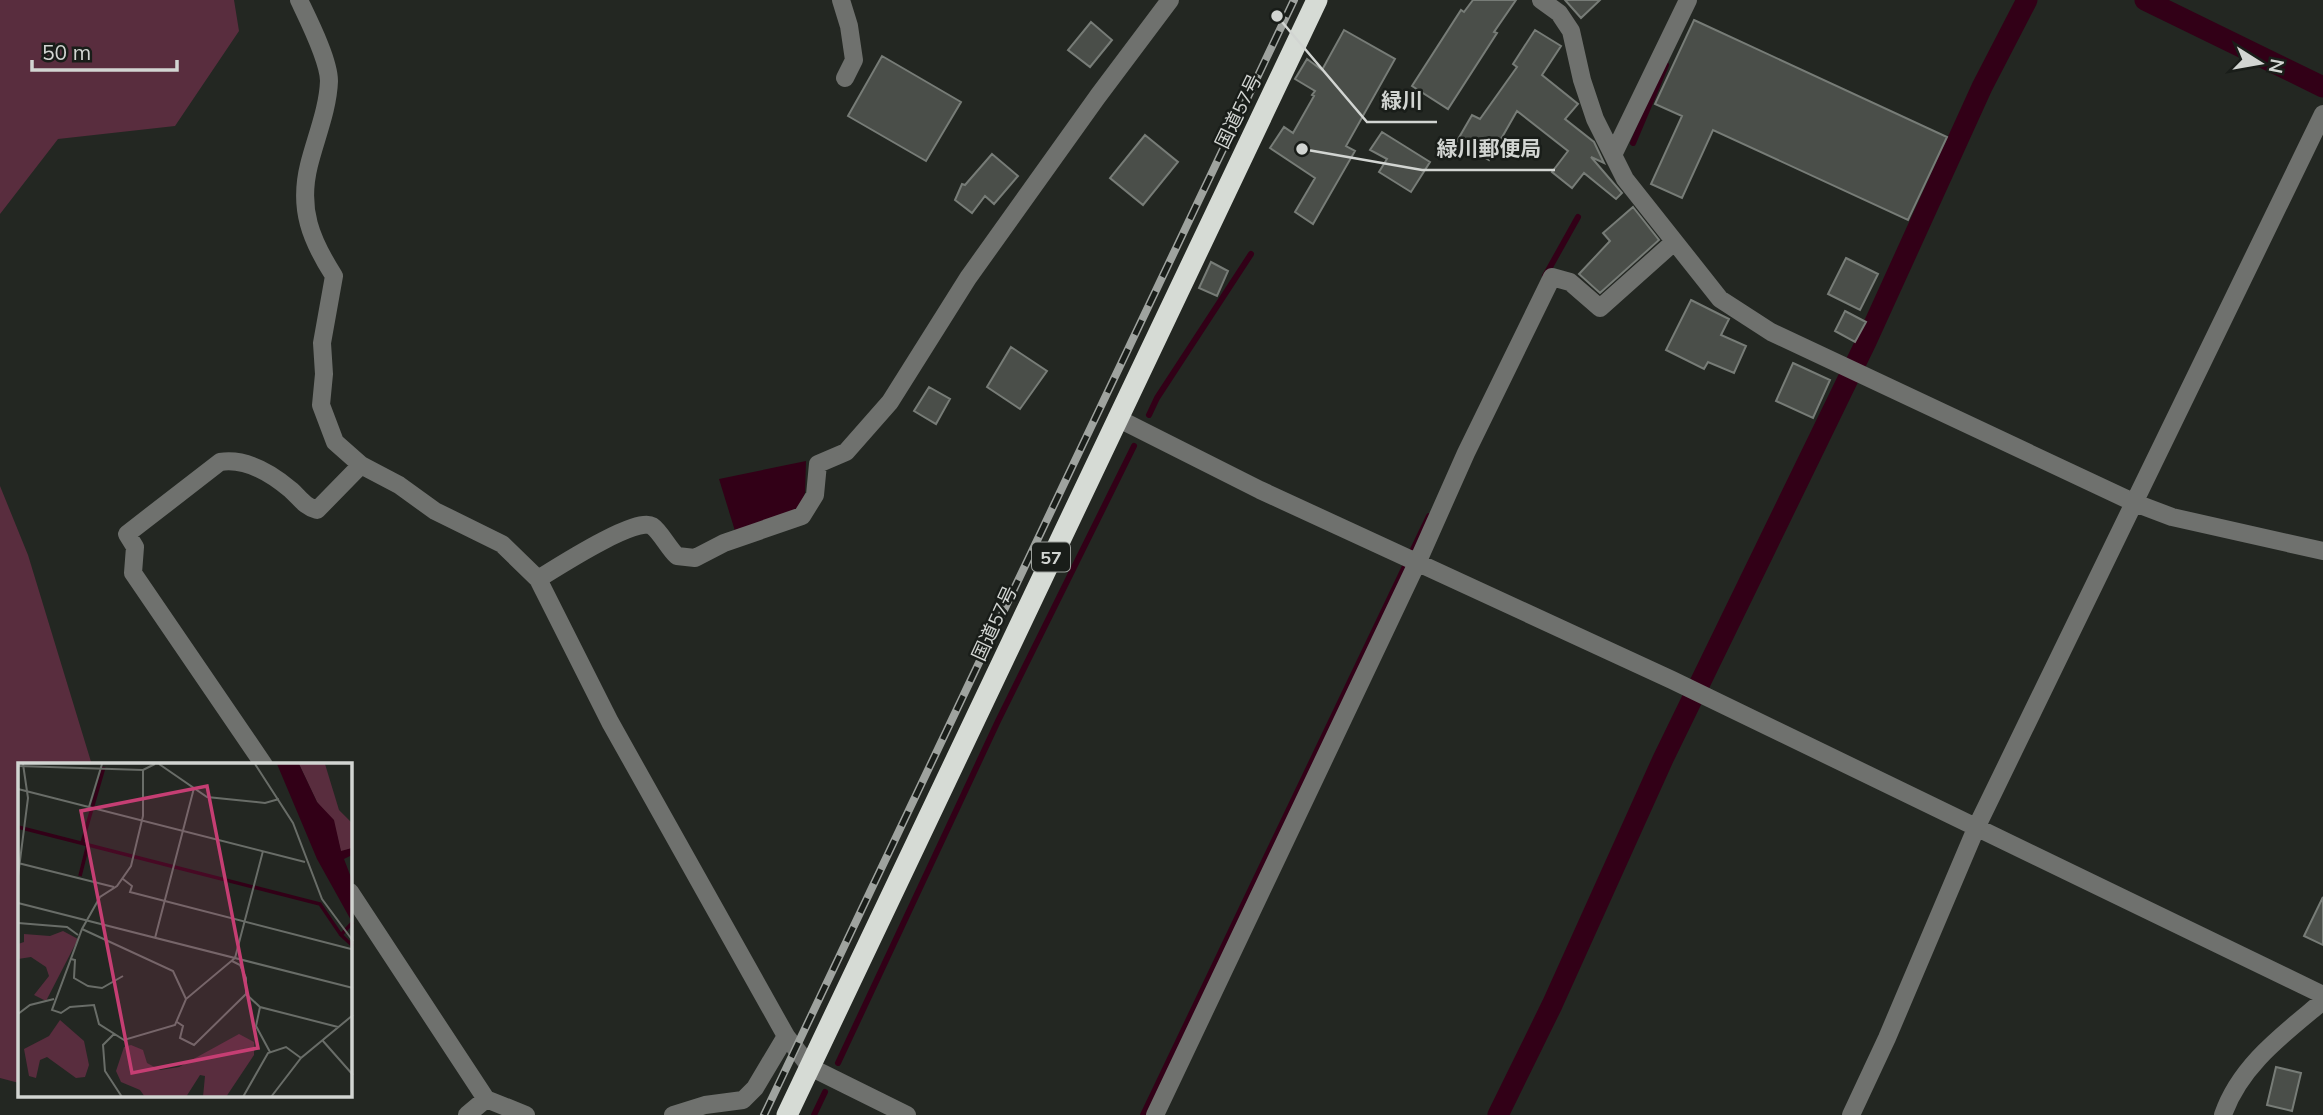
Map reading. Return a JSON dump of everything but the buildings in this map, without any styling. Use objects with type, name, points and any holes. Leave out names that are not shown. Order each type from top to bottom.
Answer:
[{"type":"highway","name":"国道57号","points":[[787,1115],[1317,0]]},
{"type":"street","points":[[299,0],[315,34],[329,78],[321,122],[308,168],[305,209],[315,246],[334,276],[321,343],[324,374],[321,405],[335,442],[361,465],[399,485],[435,511],[502,544],[538,579],[617,734],[786,1036],[810,1067],[906,1115]]},
{"type":"street","points":[[841,0],[849,26],[854,60],[845,78]]},
{"type":"street","points":[[538,579],[602,541],[639,524],[652,526],[677,556],[695,558],[724,543],[802,516],[816,495],[818,464],[846,452],[890,402],[968,278],[1170,0]]},
{"type":"street","points":[[1541,0],[1559,13],[1571,31],[1581,80],[1595,119],[1625,179],[1720,299],[1771,332],[2134,503],[2172,517],[2323,551]]},
{"type":"street","points":[[1613,155],[1688,0]]},
{"type":"street","points":[[1851,1115],[1887,1038],[1977,826],[2323,114]]},
{"type":"street","points":[[1155,1115],[1418,561],[1466,453],[1552,277],[1570,282],[1600,308],[1674,242]]},
{"type":"street","points":[[1117,418],[1260,490],[1418,561],[1977,826],[2323,995]]},
{"type":"street","points":[[263,763],[133,573],[135,547],[127,534],[219,462],[233,460],[248,464],[273,477],[307,506],[317,510],[361,465]]},
{"type":"street","points":[[352,895],[486,1099],[527,1115]]},
{"type":"street","points":[[2223,1115],[2229,1098],[2261,1053],[2323,1000]]},
{"type":"street","points":[[673,1115],[705,1105],[743,1100],[755,1088],[786,1036]]},
{"type":"street","points":[[467,1115],[486,1099]]},
{"type":"shaded area","points":[[0,0],[234,0],[239,31],[175,126],[58,139],[0,214]]},
{"type":"shaded area","points":[[806,461],[805,493],[798,511],[735,531],[719,479]]},
{"type":"shaded area","points":[[0,486],[28,555],[91,763],[18,763],[18,1083],[0,1078]]},
{"type":"waterway","points":[[2021,0],[2025,2]]},
{"type":"waterway","points":[[1498,1115],[1552,1005],[1663,759],[1866,342],[1982,87],[2027,0]]},
{"type":"waterway","points":[[2145,0],[2323,87]]},
{"type":"waterway","points":[[1633,143],[1666,65]]},
{"type":"waterway","points":[[1545,276],[1578,217]]},
{"type":"waterway","points":[[1149,415],[1157,398],[1251,254]]},
{"type":"waterway","points":[[838,1063],[998,721],[1134,446]]},
{"type":"waterway","points":[[1143,1115],[1429,516]]},
{"type":"waterway","points":[[814,1115],[825,1092]]},
{"type":"railway","points":[[764,1115],[1294,0]]},
{"type":"place","name":"緑川","points":[[1277,16]]},
{"type":"place","name":"緑川郵便局","points":[[1302,149]]}]
